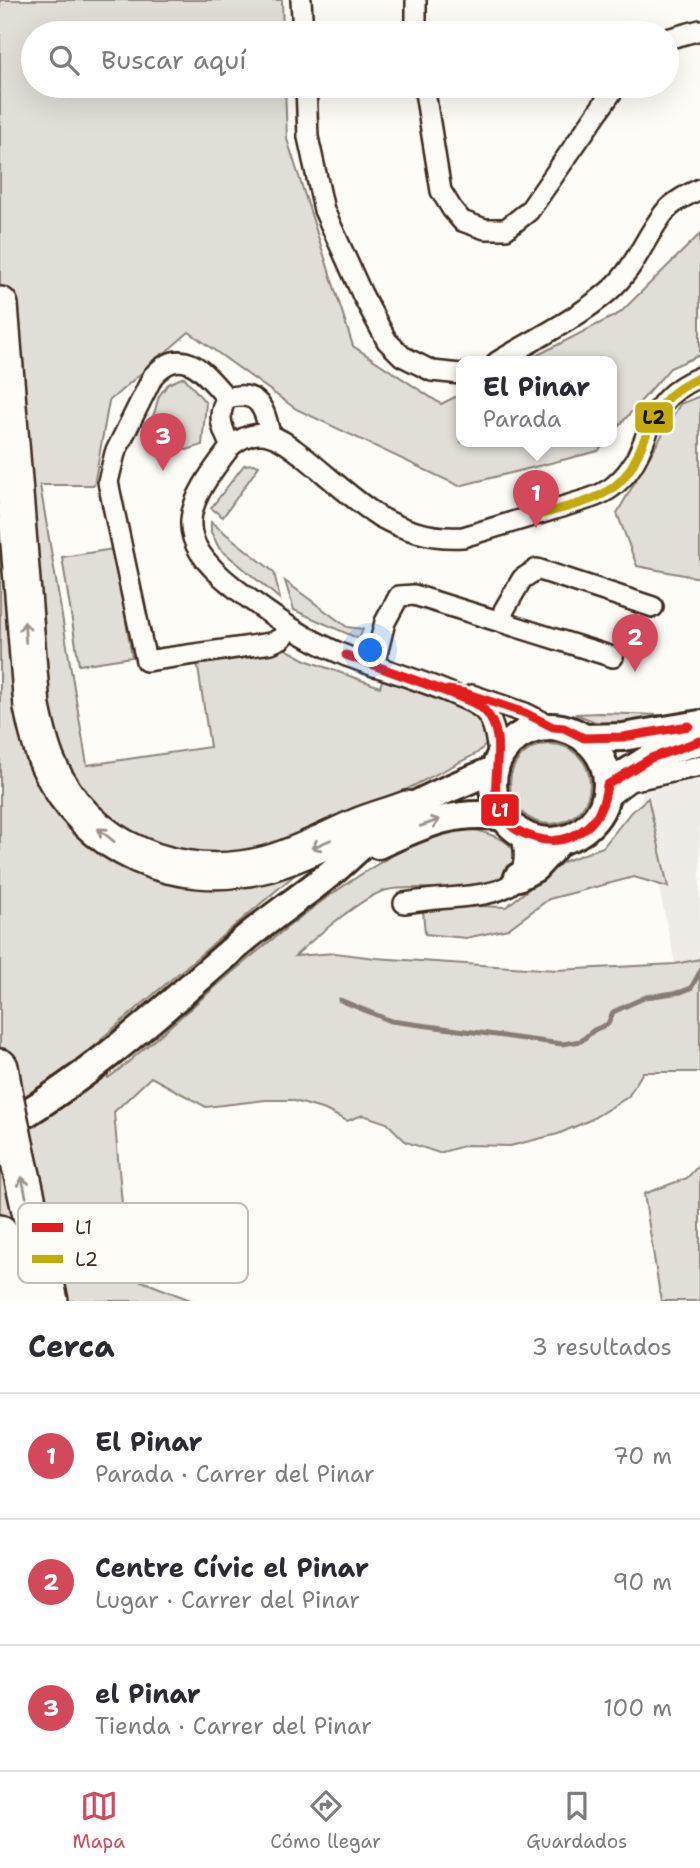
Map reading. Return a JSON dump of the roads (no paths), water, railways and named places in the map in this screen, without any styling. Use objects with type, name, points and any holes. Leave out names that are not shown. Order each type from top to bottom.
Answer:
[{"type":"highway","points":[[0,305],[32,707],[48,765],[72,802],[106,836],[135,855],[159,863],[206,872],[248,868],[291,857],[360,826],[407,809]]},
{"type":"highway","points":[[2,1079],[8,1139],[25,1203]]},
{"type":"highway","points":[[0,1233],[18,1301]]},
{"type":"highway","points":[[45,1283],[50,1301]]},
{"type":"main road","points":[[584,738],[623,737],[700,724]]},
{"type":"main road","points":[[513,825],[499,809],[494,790],[497,764],[512,742],[531,730],[553,727],[575,732],[584,738],[602,758],[607,792],[601,811],[582,831],[560,841],[535,868],[518,877]]},
{"type":"main road","points":[[607,792],[656,754],[700,741]]},
{"type":"main road","points":[[8,1139],[37,1107],[70,1084],[192,986],[249,936],[354,855],[381,828],[407,809],[497,764]]},
{"type":"main road","points":[[354,855],[417,827],[450,816],[485,814],[543,840],[560,841]]},
{"type":"street","points":[[301,0],[302,21]]},
{"type":"street","points":[[416,0],[416,21]]},
{"type":"street","points":[[679,36],[700,30]]},
{"type":"street","points":[[307,98],[309,137],[324,210],[362,294],[387,341],[402,356],[432,371],[456,373]]},
{"type":"street","points":[[426,98],[441,191],[452,209],[463,221],[485,229],[506,229],[529,211],[608,98]]},
{"type":"street","points":[[507,356],[607,293],[627,273],[664,213],[682,197],[700,189]]},
{"type":"street","points":[[227,398],[200,369],[179,361],[170,362],[153,376],[114,453],[108,482],[146,661],[271,643],[290,629]]},
{"type":"street","points":[[497,764],[493,724],[478,706],[327,648],[290,629],[212,571],[194,544],[190,522],[198,492],[231,446],[248,436],[270,435],[288,445],[379,516],[417,534],[446,538],[463,537],[587,499],[615,485],[634,461],[654,414],[662,403],[672,391],[700,377]]},
{"type":"street","points":[[227,398],[245,396],[259,402],[264,409],[270,435]]},
{"type":"street","points":[[227,398],[220,415],[231,446]]},
{"type":"street","points":[[502,621],[504,610],[522,579],[537,569],[653,607]]},
{"type":"street","points":[[374,666],[385,622],[400,596],[414,595],[613,657]]},
{"type":"street","points":[[439,689],[465,693],[525,713],[553,727]]},
{"type":"street","points":[[607,792],[630,781],[700,766]]},
{"type":"street","points":[[404,903],[491,894],[506,888],[518,877],[526,851],[513,825]]},
{"type":"waterway","points":[[340,1000],[391,1021],[562,1044],[581,1041],[594,1030],[608,1024],[613,1012],[646,997],[691,988],[700,972]]},
{"type":"place","name":"el Pinar","points":[[163,471]]},
{"type":"place","name":"El Pinar","points":[[536,528]]},
{"type":"place","name":"Centre Cívic el Pinar","points":[[635,672]]}]
